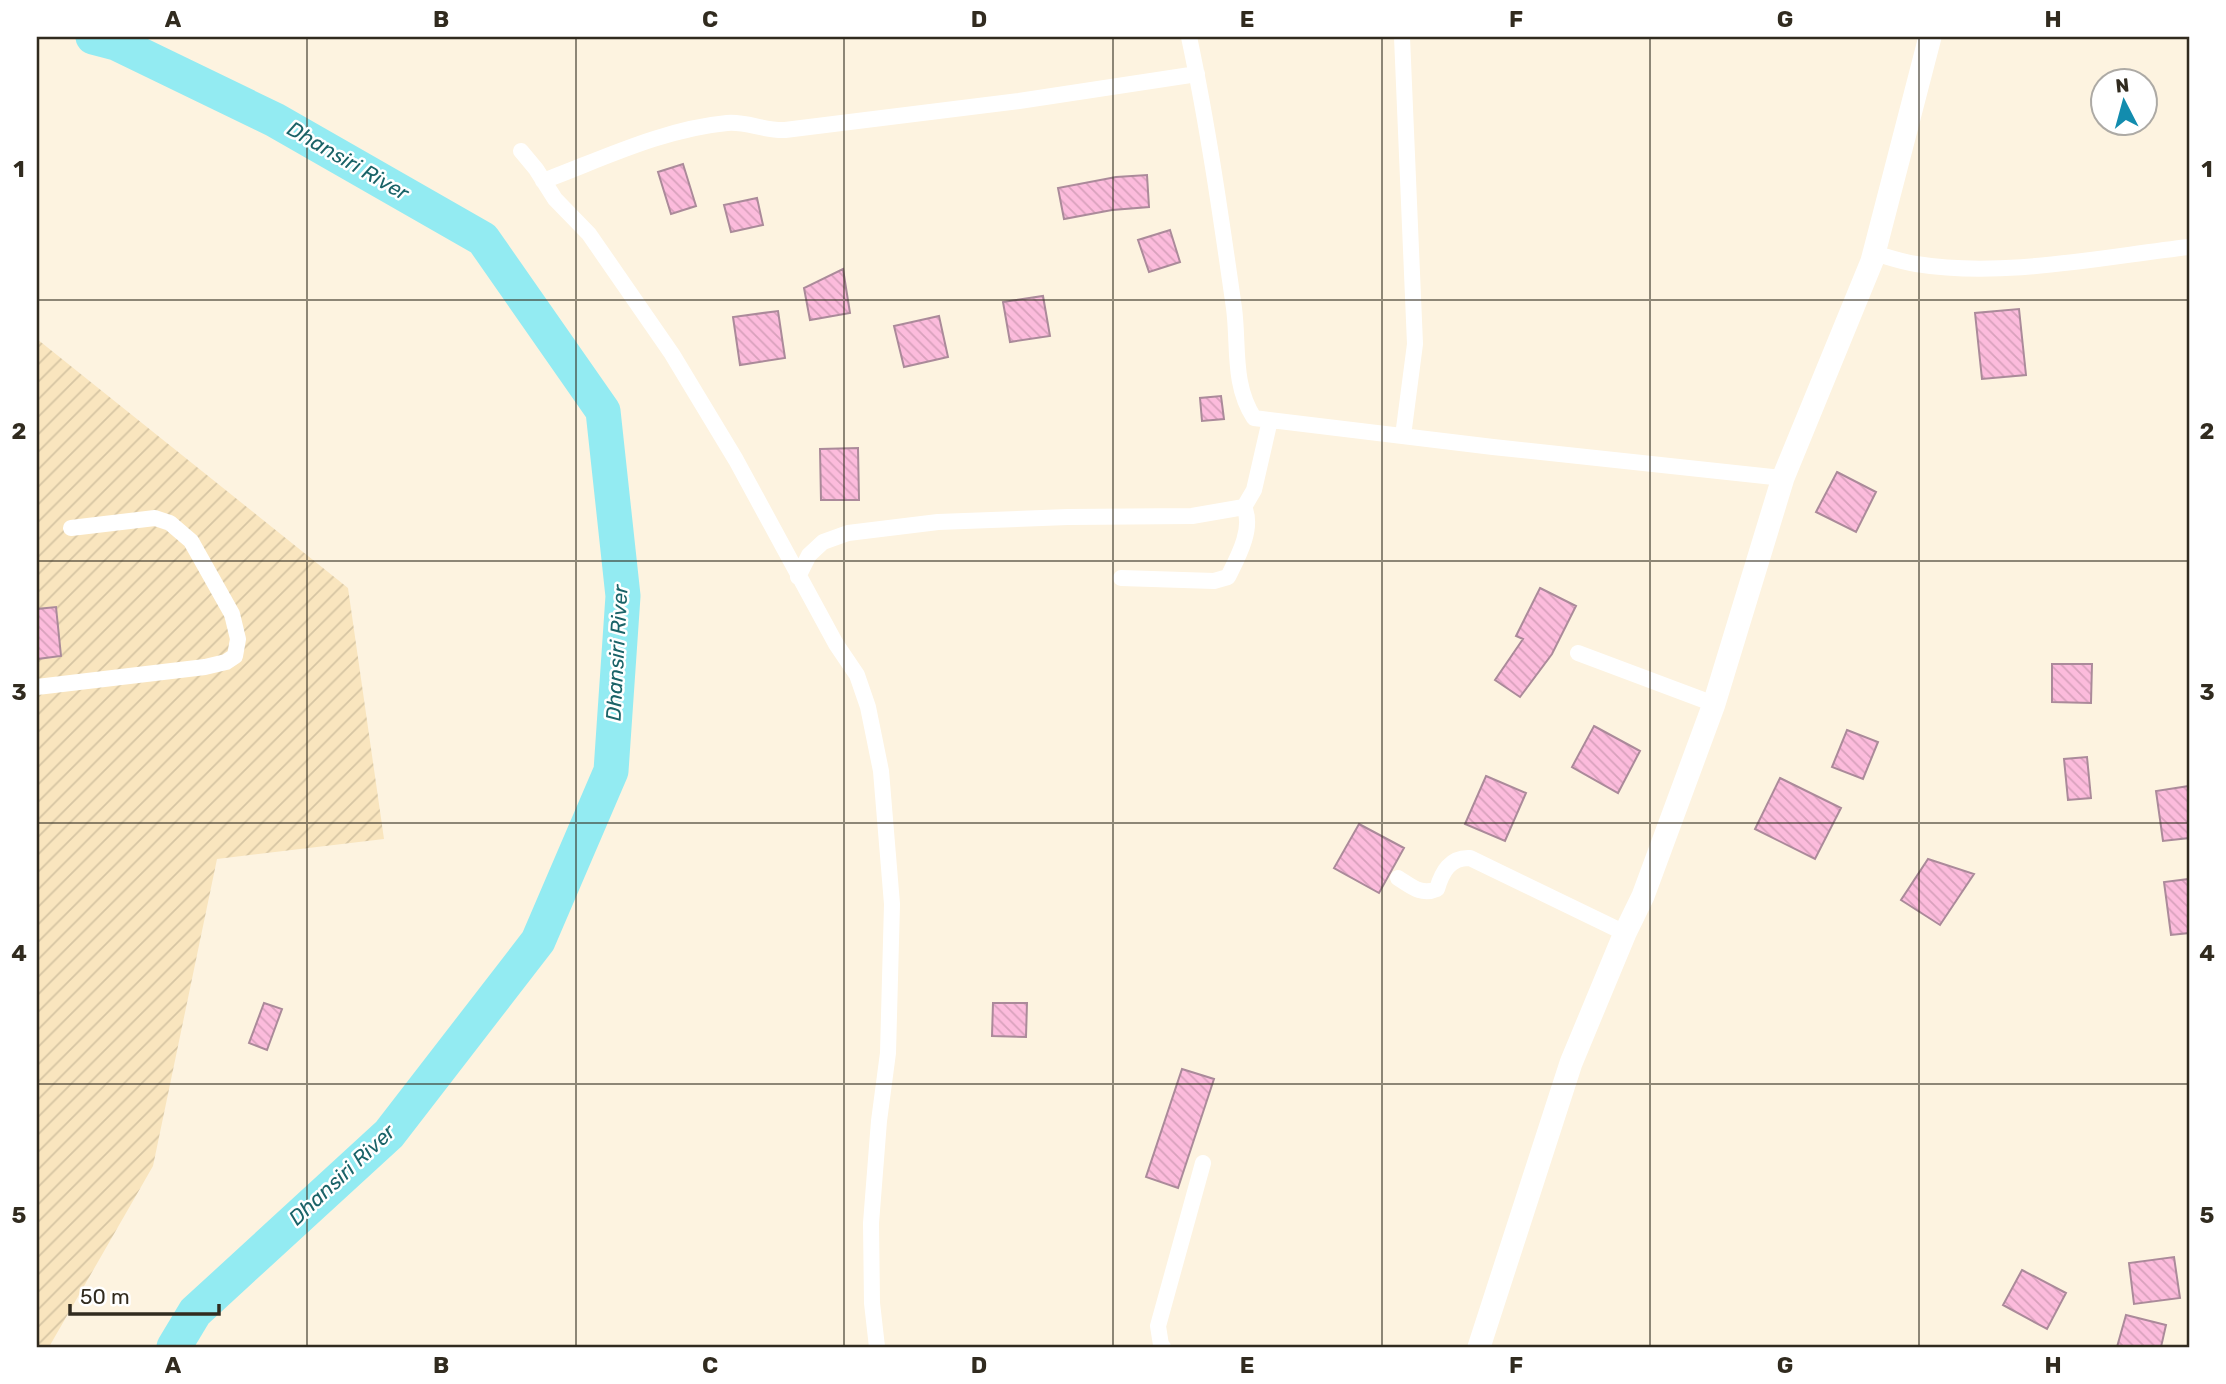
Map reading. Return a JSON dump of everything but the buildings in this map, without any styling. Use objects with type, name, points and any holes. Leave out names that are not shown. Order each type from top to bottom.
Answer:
[{"type":"street","points":[[1189,37],[1234,312],[1240,387],[1245,404],[1254,418],[1783,478]]},
{"type":"street","points":[[1402,37],[1415,344],[1403,436]]},
{"type":"street","points":[[1479,1347],[1571,1063],[1643,895],[1714,704],[1783,478],[1874,254],[1930,37]]},
{"type":"street","points":[[543,181],[659,138],[722,123],[740,122],[762,130],[785,130],[1197,74]]},
{"type":"street","points":[[521,151],[555,199],[589,234],[672,354],[736,460],[836,645],[857,675],[868,707],[881,771],[892,904],[888,1040],[872,1223],[872,1303],[877,1347]]},
{"type":"street","points":[[1874,254],[1916,264],[1977,268],[2024,267],[2189,247]]},
{"type":"street","points":[[798,577],[809,555],[823,542],[849,533],[938,522],[1192,516],[1244,507],[1254,490],[1270,420]]},
{"type":"street","points":[[1121,578],[1214,580],[1228,577],[1248,527],[1248,515],[1244,507]]},
{"type":"street","points":[[37,687],[205,667],[226,662],[235,656],[238,639],[232,614],[191,541],[170,523],[155,518],[71,528]]},
{"type":"street","points":[[1578,653],[1714,704]]},
{"type":"street","points":[[1398,878],[1422,892],[1429,892],[1437,889],[1440,878],[1452,861],[1469,858],[1625,933]]},
{"type":"street","points":[[1156,1347],[1157,1325],[1203,1163]]},
{"type":"shaded area","points":[[37,339],[348,588],[384,839],[217,859],[153,1166],[49,1347],[37,1346]]},
{"type":"waterway","name":"Dhansiri River","points":[[93,37],[116,43],[275,120],[483,239],[603,411],[623,596],[611,771],[538,941],[389,1134],[195,1312],[174,1347]]}]
